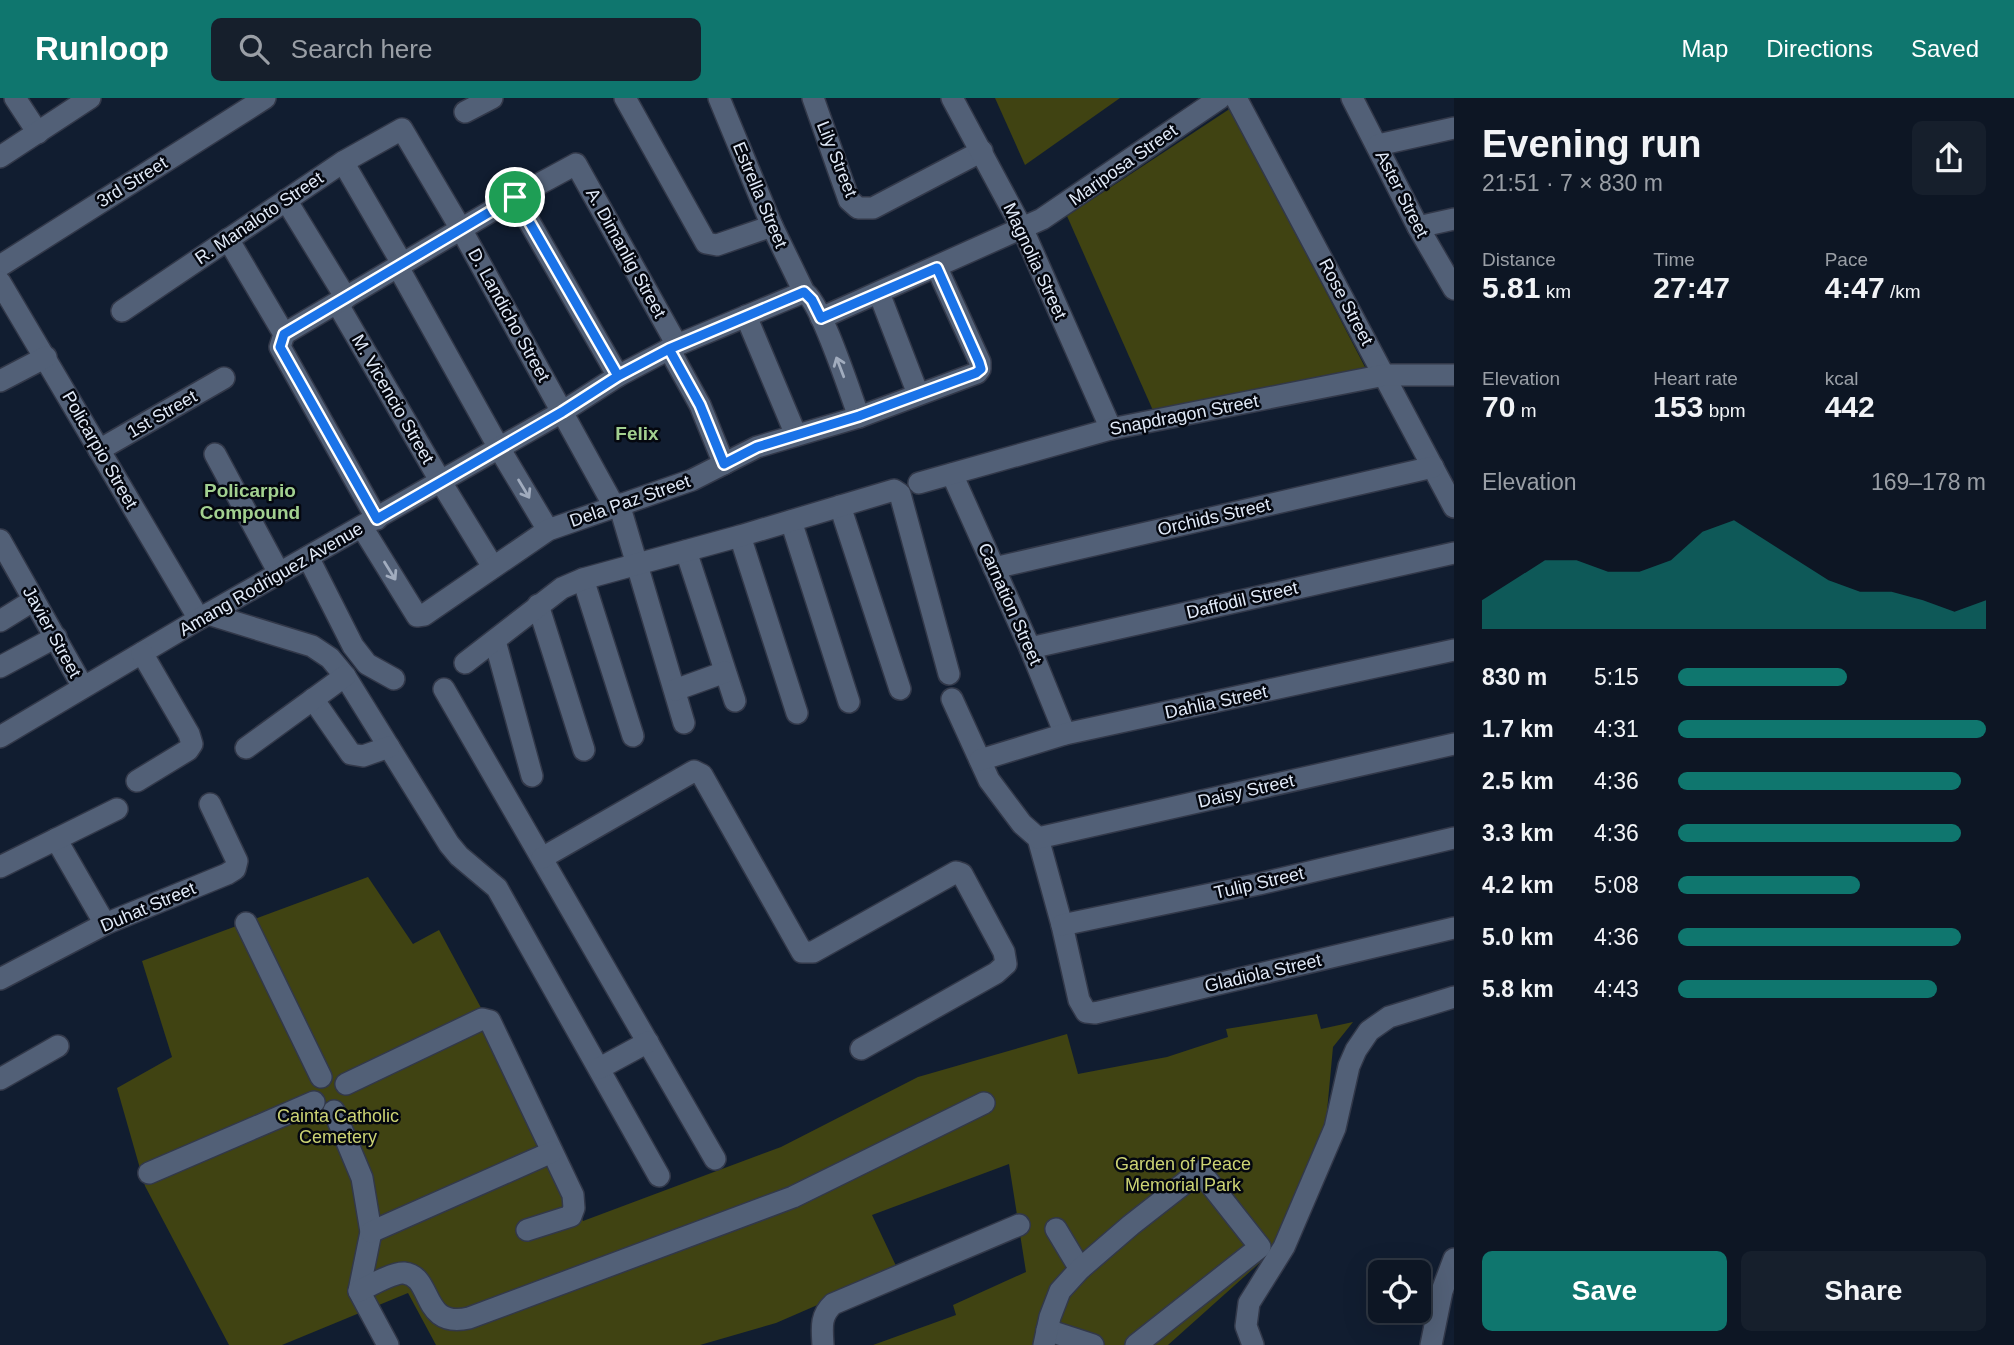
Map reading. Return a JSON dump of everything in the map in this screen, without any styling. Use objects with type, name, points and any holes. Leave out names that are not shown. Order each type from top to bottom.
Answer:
[{"type":"street","points":[[15,98],[38,133]]},
{"type":"street","points":[[1,155],[38,133],[67,104],[90,98]]},
{"type":"street","name":"3rd Street","points":[[0,266],[265,98]]},
{"type":"street","points":[[465,112],[492,98]]},
{"type":"street","points":[[625,98],[706,243],[717,245],[772,226]]},
{"type":"street","name":"Estrella Street","points":[[719,98],[772,226],[804,292]]},
{"type":"street","name":"Lily Street","points":[[813,98],[849,200],[858,208],[873,208],[982,151]]},
{"type":"street","name":"Magnolia Street","points":[[952,98],[1023,230],[1111,429]]},
{"type":"street","name":"Mariposa Street","points":[[1023,230],[1070,202],[1220,98]]},
{"type":"street","name":"Rose Street","points":[[1236,98],[1454,507]]},
{"type":"street","name":"Aster Street","points":[[1352,98],[1418,227],[1454,289]]},
{"type":"street","points":[[1378,145],[1454,128]]},
{"type":"street","name":"R. Manaloto Street","points":[[121,311],[343,162],[399,129]]},
{"type":"street","name":"D. Landicho Street","points":[[399,129],[404,131],[461,229],[562,412],[617,505],[638,564],[684,723]]},
{"type":"street","points":[[343,162],[499,448],[548,530]]},
{"type":"street","name":"A. Dimanlig Street","points":[[515,197],[572,164],[578,166],[673,347],[724,464]]},
{"type":"street","points":[[370,523],[280,347],[284,334],[515,197],[618,376]]},
{"type":"street","name":"M. Vicencio Street","points":[[286,200],[441,482],[493,567]]},
{"type":"street","points":[[1418,227],[1454,219]]},
{"type":"street","points":[[821,318],[1023,230]]},
{"type":"street","points":[[228,239],[284,334]]},
{"type":"street","name":"Dela Paz Street","points":[[370,523],[417,616],[424,615],[548,530],[692,480],[757,447],[859,416],[976,373],[981,369],[979,362],[937,268]]},
{"type":"street","name":"Policarpio Street","points":[[0,282],[99,450],[204,616]]},
{"type":"street","points":[[804,292],[812,300],[821,318],[859,416]]},
{"type":"street","name":"Amang Rodriguez Avenue","points":[[0,737],[204,616],[562,412],[618,376],[673,347],[804,292]]},
{"type":"street","points":[[879,293],[918,394]]},
{"type":"street","points":[[746,316],[796,435]]},
{"type":"street","points":[[0,381],[46,358]]},
{"type":"street","name":"Snapdragon Street","points":[[919,483],[1111,429],[1385,375],[1454,375]]},
{"type":"street","name":"1st Street","points":[[99,450],[224,378]]},
{"type":"street","points":[[215,454],[279,573]]},
{"type":"street","name":"Orchids Street","points":[[994,568],[1433,467]]},
{"type":"street","name":"Carnation Street","points":[[952,474],[1030,648],[1065,734]]},
{"type":"street","points":[[465,663],[538,605],[562,588],[583,579],[740,536],[894,489],[900,494],[949,674]]},
{"type":"street","points":[[840,506],[900,688]]},
{"type":"street","points":[[791,521],[849,702]]},
{"type":"street","points":[[740,536],[797,713]]},
{"type":"street","name":"Javier Street","points":[[0,540],[83,687]]},
{"type":"street","points":[[687,551],[735,701]]},
{"type":"street","name":"Daffodil Street","points":[[1030,648],[1454,553]]},
{"type":"street","points":[[308,557],[353,646],[367,664],[394,679]]},
{"type":"street","points":[[583,579],[633,736]]},
{"type":"street","points":[[0,621],[34,600]]},
{"type":"street","points":[[538,605],[584,750]]},
{"type":"street","points":[[204,616],[312,646],[330,658],[345,676],[449,844],[497,888],[659,1176]]},
{"type":"street","points":[[0,667],[56,637]]},
{"type":"street","points":[[495,641],[532,776]]},
{"type":"street","name":"Dahlia Street","points":[[980,760],[1065,734],[1454,650]]},
{"type":"street","points":[[138,781],[188,750],[192,744],[189,734],[142,653]]},
{"type":"street","points":[[675,690],[725,672]]},
{"type":"street","points":[[246,748],[345,676]]},
{"type":"street","points":[[444,689],[715,1159]]},
{"type":"street","points":[[313,699],[351,754],[363,756],[389,747]]},
{"type":"street","points":[[951,699],[989,780],[1022,824],[1038,838],[1062,925]]},
{"type":"street","name":"Daisy Street","points":[[1038,838],[1454,744]]},
{"type":"street","points":[[542,858],[694,771],[702,775],[802,951],[813,952],[956,872],[961,874],[1004,952],[1006,964],[996,973],[861,1049]]},
{"type":"street","name":"Duhat Street","points":[[0,979],[105,924],[235,869],[237,861],[209,804]]},
{"type":"street","points":[[0,866],[117,809]]},
{"type":"street","name":"Tulip Street","points":[[1062,925],[1259,884],[1454,838]]},
{"type":"street","points":[[56,839],[105,924]]},
{"type":"street","points":[[246,923],[321,1077]]},
{"type":"street","name":"Gladiola Street","points":[[1062,925],[1079,1000],[1086,1012],[1095,1013],[1454,928]]},
{"type":"street","points":[[1253,1345],[1245,1326],[1250,1303],[1284,1247],[1335,1128],[1349,1066],[1356,1050],[1369,1031],[1389,1017],[1454,997]]},
{"type":"street","points":[[346,1084],[482,1020],[489,1021],[573,1195],[571,1216],[527,1230]]},
{"type":"street","points":[[600,1068],[648,1042]]},
{"type":"street","points":[[0,1079],[58,1046]]},
{"type":"street","points":[[332,1074],[346,1084],[347,1100],[339,1109],[322,1110],[314,1102],[312,1091],[321,1077],[332,1074]]},
{"type":"street","points":[[149,1172],[314,1102]]},
{"type":"street","points":[[362,1299],[396,1275],[405,1273],[414,1277],[436,1311],[447,1319],[457,1321],[470,1318],[793,1197],[984,1103]]},
{"type":"street","points":[[334,1111],[362,1178],[371,1233],[362,1299],[387,1345]]},
{"type":"street","points":[[371,1233],[552,1152]]},
{"type":"street","points":[[1093,1345],[1046,1341],[1060,1291],[1080,1269],[1131,1225],[1200,1171],[1260,1247],[1136,1345]]},
{"type":"street","points":[[823,1345],[822,1318],[833,1304],[1019,1224]]},
{"type":"street","points":[[1056,1229],[1080,1269]]},
{"type":"street","points":[[1431,1345],[1442,1291],[1454,1259]]},
{"type":"green space","points":[[995,98],[1120,98],[1025,165]]},
{"type":"green space","points":[[1231,108],[1367,371],[1155,415],[1067,216]]},
{"type":"green space","name":"Cainta Catholic Cemetery","points":[[368,877],[413,944],[439,930],[486,1017],[583,1221],[781,1147],[918,1077],[1067,1034],[1078,1074],[1167,1057],[1228,1037],[1226,1029],[1317,1014],[1321,1029],[1353,1022],[1333,1047],[1325,1133],[1273,1251],[1168,1345],[873,1345],[956,1315],[953,1305],[1026,1272],[1009,1164],[872,1215],[898,1270],[776,1323],[700,1345],[436,1345],[408,1293],[282,1345],[229,1345],[145,1186],[117,1088],[172,1057],[142,961]]},
{"type":"district","name":"Felix","points":[[637,433]]},
{"type":"district","name":"Policarpio Compound","points":[[250,501]]},
{"type":"route","points":[[515,197],[284,334],[281,339],[280,347],[377,519],[562,412],[618,376],[669,349],[677,345],[804,292],[809,295],[821,318],[937,268],[981,369],[859,416],[757,447],[724,464],[700,405],[669,349],[618,376],[515,197]]},
{"type":"park label","name":"Garden of Peace Memorial Park","points":[[1183,1174]]}]
